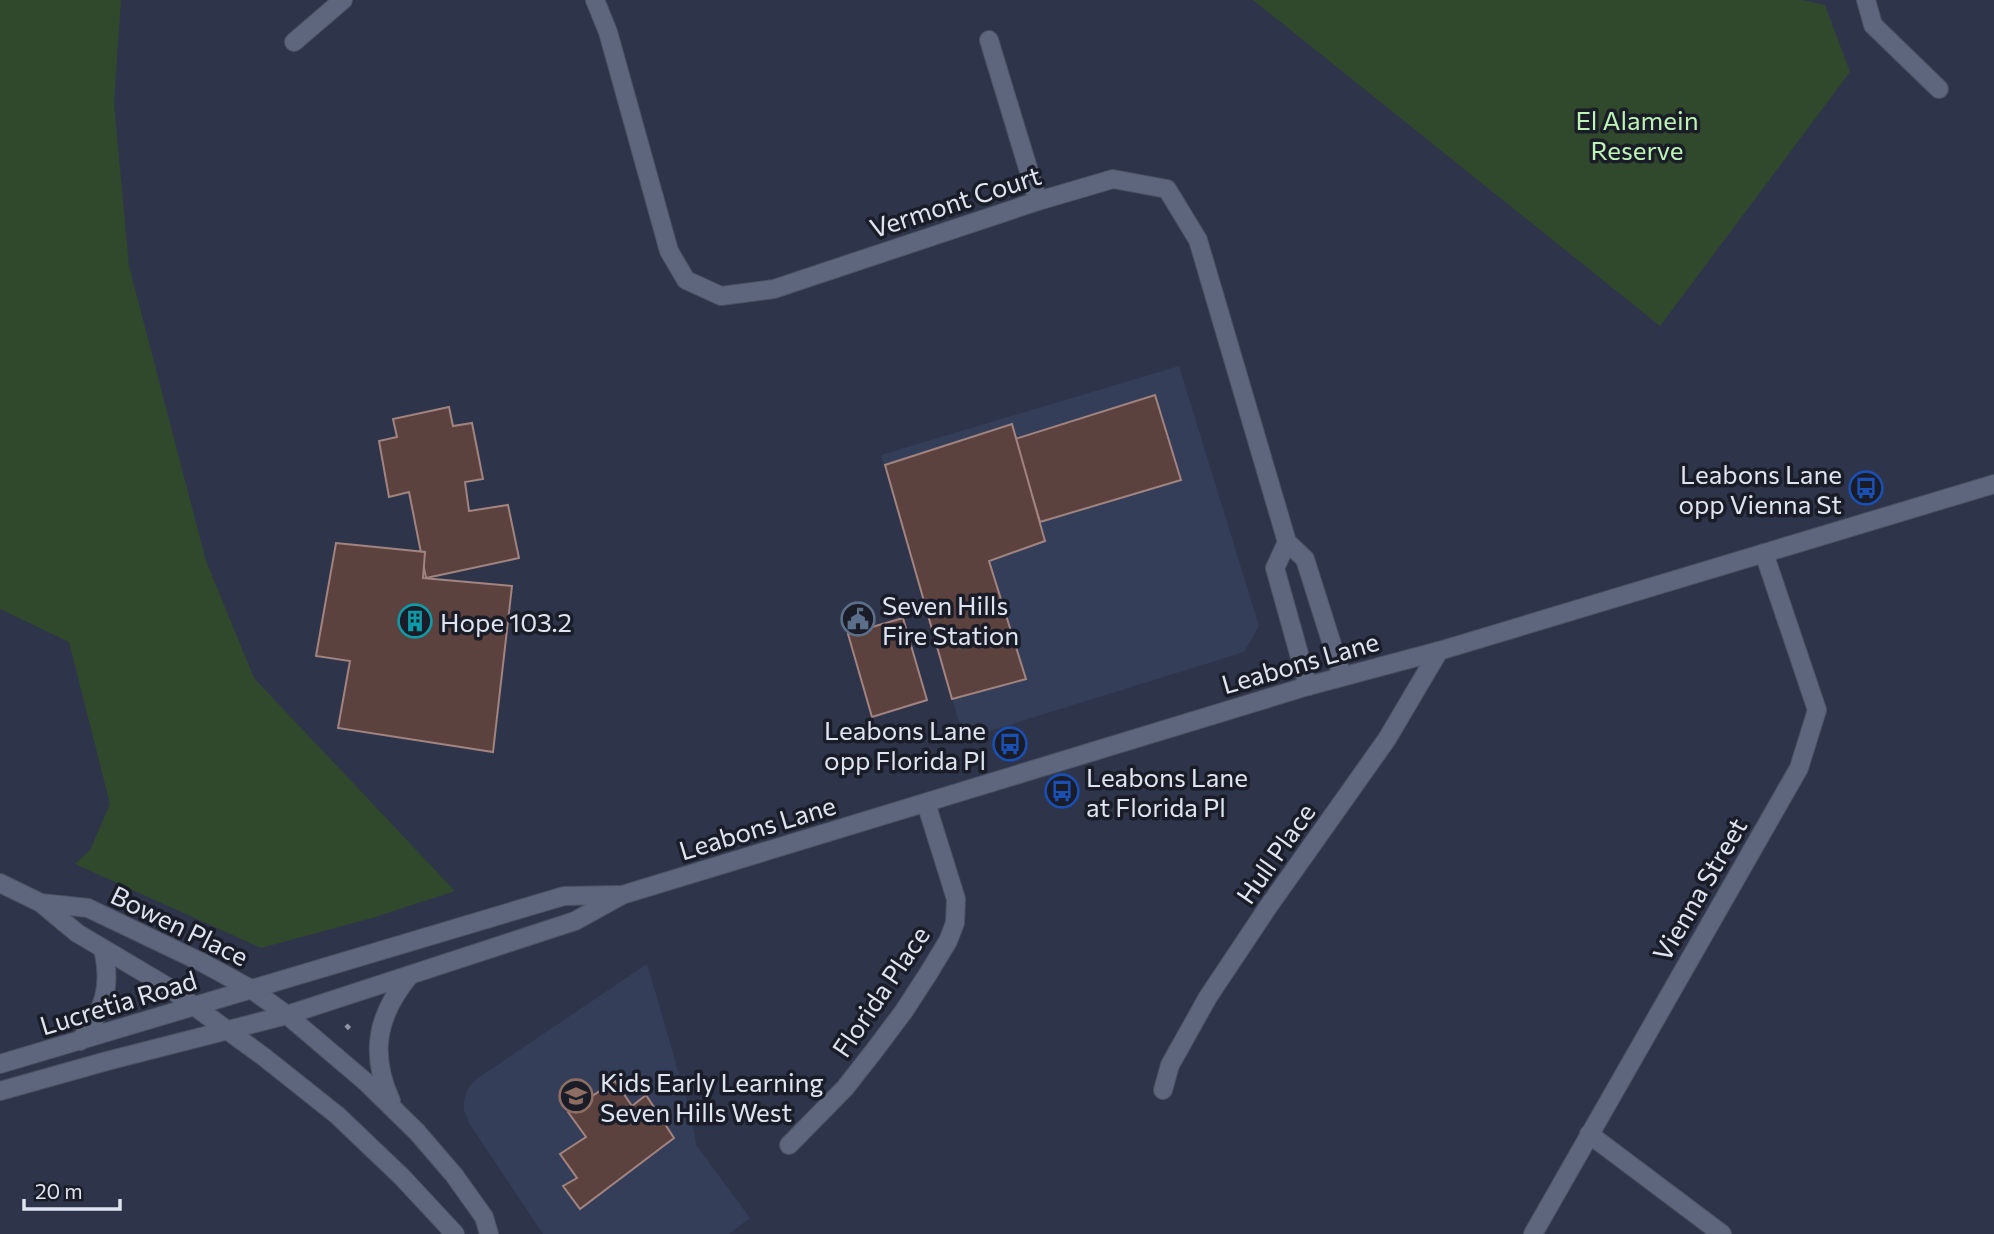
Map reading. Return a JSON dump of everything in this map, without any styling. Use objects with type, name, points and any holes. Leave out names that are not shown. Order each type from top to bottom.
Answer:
[{"type":"street","points":[[294,42],[343,0]]},
{"type":"street","name":"Vermont Court","points":[[595,0],[608,32],[669,251],[685,279],[721,296],[774,289],[1112,179],[1167,189],[1198,240],[1287,541],[1305,559],[1342,676]]},
{"type":"street","points":[[1866,0],[1873,25],[1939,89]]},
{"type":"street","points":[[989,40],[1038,201]]},
{"type":"street","name":"Leabons Lane","points":[[228,1030],[287,1015],[575,921],[622,895],[1308,686],[1439,650],[1994,484]]},
{"type":"street","points":[[1287,541],[1275,568],[1308,686]]},
{"type":"street","name":"Vienna Street","points":[[1533,1234],[1799,768],[1817,710],[1764,552]]},
{"type":"street","name":"Hull Place","points":[[1163,1090],[1170,1065],[1208,998],[1268,907],[1387,739],[1439,650]]},
{"type":"street","name":"Florida Place","points":[[789,1145],[845,1088],[904,1011],[948,941],[955,923],[956,899],[926,803]]},
{"type":"street","name":"Bowen Place","points":[[0,883],[41,903],[77,933],[196,1006],[264,1057],[337,1115],[402,1177],[455,1234]]},
{"type":"street","name":"Leabons Lane","points":[[251,989],[564,897],[622,895]]},
{"type":"street","name":"Bowen Place","points":[[41,903],[88,908],[203,963],[251,989],[287,1015],[367,1083],[417,1132],[454,1175],[484,1217],[489,1234]]},
{"type":"street","points":[[80,1041],[95,1022],[107,992],[107,967],[103,949]]},
{"type":"street","points":[[395,1110],[384,1087],[377,1048],[380,1030],[390,1003],[410,975]]},
{"type":"street","name":"Lucretia Road","points":[[0,1064],[251,989]]},
{"type":"street","name":"Lucretia Road","points":[[0,1091],[228,1030]]},
{"type":"street","points":[[1589,1134],[1722,1234]]},
{"type":"path","points":[[346,1025],[352,1031]]},
{"type":"path","points":[[341,1034],[362,1028]]},
{"type":"shaded area","points":[[1179,366],[1259,626],[1244,652],[964,739],[881,455]]},
{"type":"shaded area","name":"Kids Early Learning Seven Hills West","points":[[647,964],[691,1115],[696,1145],[750,1218],[729,1234],[543,1234],[469,1123],[464,1110],[467,1090],[475,1080]]},
{"type":"green space","points":[[0,0],[121,0],[114,103],[129,266],[206,561],[254,678],[455,891],[372,918],[261,948],[75,864],[90,850],[110,804],[69,642],[0,609]]},
{"type":"green space","name":"El Alamein Reserve","points":[[1253,0],[1802,0],[1825,5],[1850,72],[1660,326]]},
{"type":"building","points":[[1155,395],[1181,480],[1040,522],[1015,439]]},
{"type":"building","points":[[449,407],[453,426],[472,423],[483,479],[465,482],[469,511],[508,505],[519,558],[426,578],[409,492],[389,497],[379,441],[397,437],[393,419]]},
{"type":"building","points":[[1012,424],[1045,541],[989,561],[1026,679],[952,699],[885,465]]},
{"type":"building","name":"Hope 103.2","points":[[336,543],[425,552],[423,578],[512,586],[493,752],[338,728],[350,661],[316,656]]},
{"type":"building","points":[[903,618],[927,700],[872,717],[848,634]]},
{"type":"building","points":[[615,1081],[632,1106],[646,1095],[674,1138],[580,1209],[563,1186],[577,1178],[560,1154],[586,1137],[568,1112]]},
{"type":"place","name":"Leabons Lane opp Vienna St","points":[[1866,488]]},
{"type":"place","name":"Seven Hills Fire Station","points":[[858,619]]},
{"type":"place","name":"Hope 103.2","points":[[415,621]]},
{"type":"place","name":"Leabons Lane opp Florida Pl","points":[[1010,744]]},
{"type":"place","name":"Leabons Lane at Florida Pl","points":[[1062,791]]},
{"type":"place","name":"Kids Early Learning Seven Hills West","points":[[576,1096]]}]
